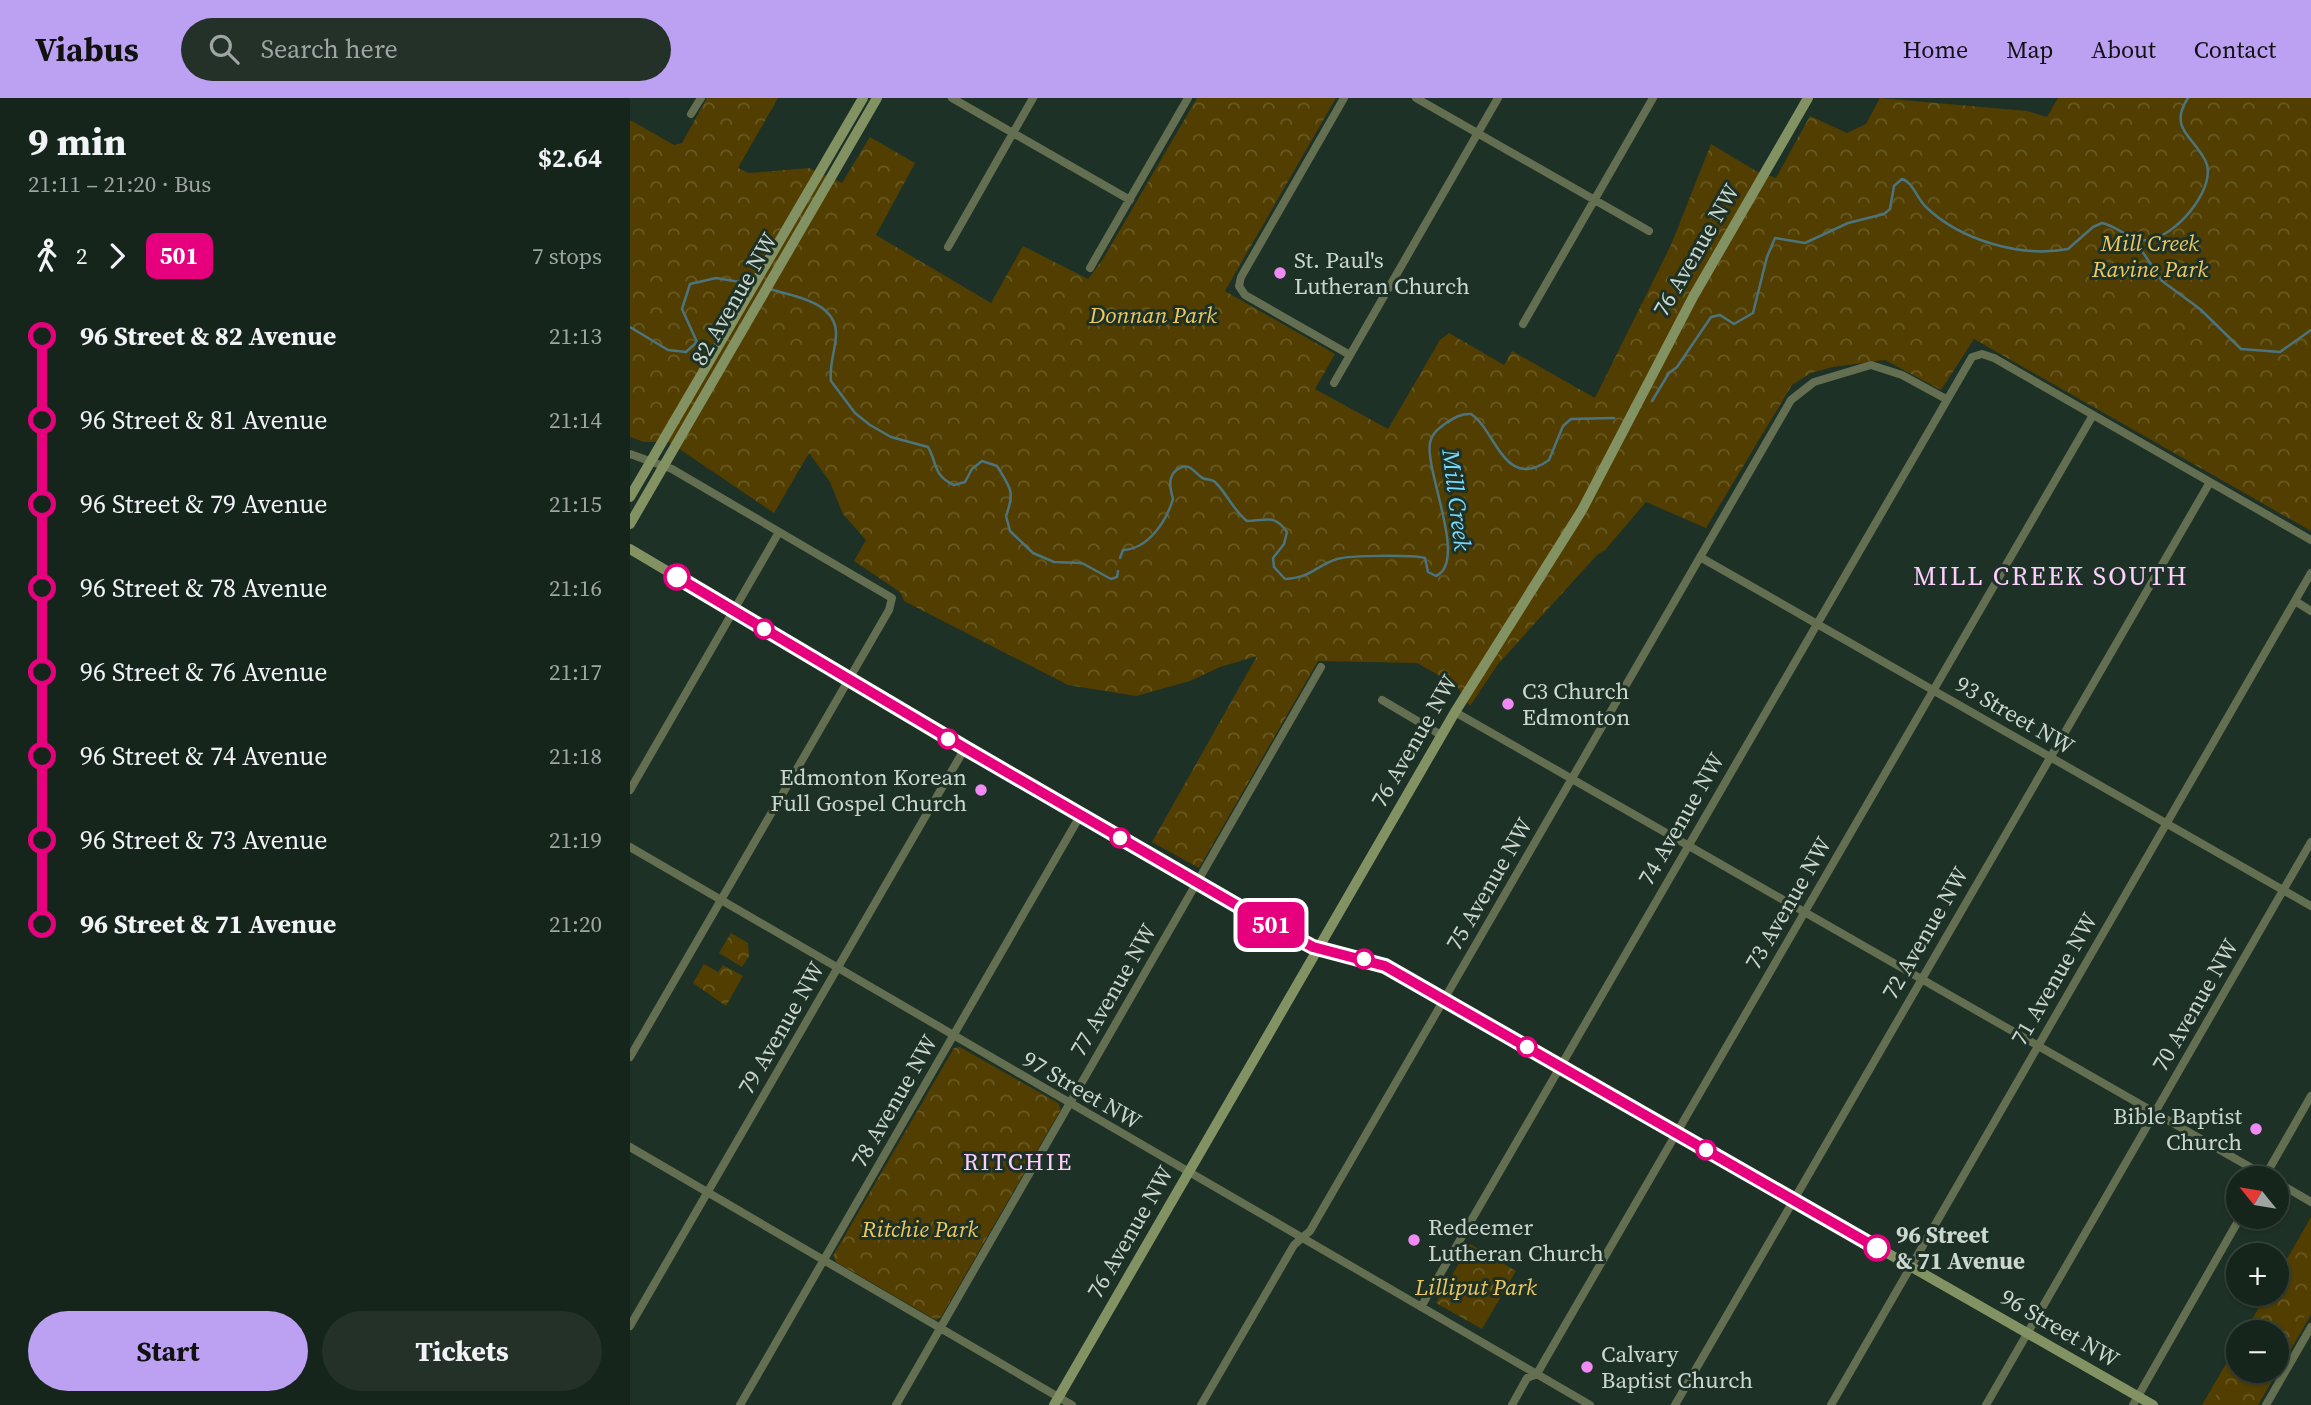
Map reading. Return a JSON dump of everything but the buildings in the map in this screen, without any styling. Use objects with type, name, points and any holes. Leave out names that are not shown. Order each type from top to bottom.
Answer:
[{"type":"street","points":[[691,114],[701,98]]},
{"type":"street","name":"82 Avenue NW","points":[[630,524],[662,466],[679,426],[828,168],[863,98]]},
{"type":"street","name":"82 Avenue NW","points":[[828,168],[877,98]]},
{"type":"street","points":[[952,98],[1130,200]]},
{"type":"street","points":[[948,247],[1033,98]]},
{"type":"street","points":[[1090,268],[1188,98]]},
{"type":"street","points":[[1344,98],[1241,277],[1239,286],[1245,295],[1350,355]]},
{"type":"street","points":[[1416,98],[1649,231]]},
{"type":"street","points":[[1334,383],[1498,98]]},
{"type":"street","points":[[1522,324],[1653,98]]},
{"type":"street","name":"76 Avenue NW","points":[[1057,1401],[1441,735],[1582,510],[1687,308],[1808,98]]},
{"type":"street","name":"74 Avenue NW","points":[[1421,1307],[1967,364],[1978,355],[1994,358],[2093,415]]},
{"type":"street","name":"75 Avenue NW","points":[[1201,1405],[1294,1245],[1310,1231],[1787,406],[1798,392],[1811,383],[1865,366],[1876,366],[1902,375],[1946,399]]},
{"type":"street","points":[[2093,415],[2311,540]]},
{"type":"street","name":"73 Avenue NW","points":[[1511,1405],[1527,1378],[1537,1374],[2093,415]]},
{"type":"street","name":"82 Avenue NW","points":[[630,497],[650,462],[679,426]]},
{"type":"street","points":[[630,454],[662,466],[892,598],[889,610],[630,1057]]},
{"type":"street","name":"72 Avenue NW","points":[[1675,1405],[2210,481]]},
{"type":"street","points":[[630,790],[779,532]]},
{"type":"street","name":"96 Street NW","points":[[630,549],[1196,882],[1318,949],[1376,962],[2027,1334],[2135,1401],[2153,1405]]},
{"type":"street","name":"93 Street NW","points":[[1700,557],[2311,906]]},
{"type":"street","name":"71 Avenue NW","points":[[1831,1405],[2311,573]]},
{"type":"street","points":[[2295,601],[2311,611]]},
{"type":"street","name":"77 Avenue NW","points":[[896,1405],[1321,667]]},
{"type":"street","points":[[1382,700],[1441,735]]},
{"type":"street","points":[[1455,712],[2247,1166]]},
{"type":"street","name":"79 Avenue NW","points":[[630,1326],[965,748]]},
{"type":"street","name":"78 Avenue NW","points":[[740,1405],[1080,816]]},
{"type":"street","name":"70 Avenue NW","points":[[1986,1405],[2311,842]]},
{"type":"street","name":"97 Street NW","points":[[630,847],[1590,1405]]},
{"type":"street","points":[[2272,1166],[2311,1097]]},
{"type":"street","points":[[630,1147],[1057,1401],[1072,1405]]},
{"type":"street","points":[[2289,1189],[2311,1202]]},
{"type":"street","points":[[2135,1401],[2234,1229]]},
{"type":"street","points":[[2266,1405],[2311,1327]]},
{"type":"green space","name":"Mill Creek Ravine Park","points":[[707,98],[778,98],[738,168],[749,173],[809,168],[842,183],[870,137],[915,163],[876,235],[991,303],[1023,246],[1088,279],[1103,259],[1197,98],[1336,98],[1225,291],[1335,354],[1315,389],[1388,429],[1440,340],[1449,333],[1504,365],[1512,351],[1595,398],[1671,245],[1711,144],[1756,171],[1776,178],[1810,116],[1847,133],[1866,124],[1880,98],[2027,111],[2047,117],[2058,98],[2311,98],[2311,531],[1974,339],[1941,390],[1885,360],[1833,367],[1811,373],[1792,385],[1706,528],[1646,502],[1605,550],[1597,555],[1498,664],[1470,706],[1456,685],[1417,663],[1318,661],[1199,868],[1152,842],[1257,656],[1220,667],[1190,681],[1136,696],[1068,685],[904,601],[900,592],[854,561],[866,540],[843,514],[830,482],[809,453],[774,513],[669,442],[644,442],[630,437],[630,120],[674,145],[682,143]]},
{"type":"green space","points":[[731,933],[748,943],[749,956],[742,967],[719,953]]},
{"type":"green space","points":[[704,964],[718,972],[723,965],[743,976],[726,1006],[693,983]]},
{"type":"green space","name":"Ritchie Park","points":[[960,1047],[1058,1103],[1061,1109],[941,1317],[936,1320],[836,1262],[833,1256],[954,1048]]},
{"type":"green space","points":[[2311,1217],[2311,1315],[2289,1352],[2289,1320],[2252,1320],[2260,1306],[2289,1306],[2289,1255]]},
{"type":"green space","points":[[2311,1229],[2311,1305],[2289,1343],[2289,1320],[2259,1320],[2267,1306],[2289,1306],[2289,1267]]},
{"type":"green space","name":"Lilliput Park","points":[[1470,1244],[1516,1271],[1482,1329],[1436,1303]]},
{"type":"green space","points":[[2226,1364],[2226,1383],[2271,1383],[2258,1405],[2202,1405]]},
{"type":"green space","points":[[2226,1377],[2226,1383],[2266,1383],[2253,1405],[2210,1405]]},
{"type":"waterway","name":"Mill Creek","points":[[1652,401],[1669,373],[1677,367],[1711,317],[1720,315],[1734,324],[1753,313],[1767,257],[1775,238],[1805,243],[1848,223],[1884,214],[1890,209],[1894,186],[1902,179],[1940,219],[1973,237],[2011,248],[2031,251],[2068,249],[2093,227],[2102,223],[2141,240],[2158,237],[2169,231],[2190,212],[2208,176],[2203,156],[2182,127],[2182,109],[2188,98]]},
{"type":"waterway","points":[[2134,239],[2162,281],[2200,309],[2241,349],[2280,352],[2311,330]]},
{"type":"waterway","name":"Mill Creek","points":[[630,327],[668,350],[686,352],[697,342],[682,309],[690,284],[716,278],[752,284]]},
{"type":"waterway","name":"Mill Creek","points":[[769,289],[813,302],[830,315],[836,336],[831,381],[855,413],[891,437],[928,447],[939,473],[954,485],[965,482],[972,469],[982,461],[997,466],[1010,490],[1006,516],[1010,531],[1033,553],[1054,562],[1082,563],[1111,579],[1117,577],[1118,571]]},
{"type":"waterway","name":"Mill Creek","points":[[1120,558],[1123,550],[1140,545],[1161,525],[1173,499],[1170,487],[1172,475],[1185,466],[1203,478],[1214,481],[1247,521],[1269,519],[1282,526],[1287,532],[1284,544],[1273,558],[1274,567],[1285,579],[1308,574],[1337,559],[1367,556],[1425,558],[1428,572],[1436,576],[1445,567],[1448,553],[1447,535],[1430,456],[1430,443],[1438,429],[1458,416],[1471,414],[1480,422],[1502,455],[1521,469],[1534,468],[1549,460],[1563,426],[1571,419],[1614,418]]},
{"type":"bus line","name":"501","points":[[677,577],[1257,917],[1313,947],[1385,966],[1877,1248]]},
{"type":"place","name":"St. Paul's Lutheran Church","points":[[1280,273]]},
{"type":"place","name":"C3 Church Edmonton","points":[[1508,704]]},
{"type":"place","name":"Edmonton Korean Full Gospel Church","points":[[981,790]]},
{"type":"place","name":"Bible Baptist Church","points":[[2256,1129]]},
{"type":"place","name":"Redeemer Lutheran Church","points":[[1414,1240]]},
{"type":"place","name":"96 Street & 71 Avenue","points":[[1877,1248]]},
{"type":"place","name":"Calvary Baptist Church","points":[[1587,1367]]},
{"type":"district","name":"MILL CREEK SOUTH","points":[[2051,576]]},
{"type":"district","name":"RITCHIE","points":[[1018,1161]]},
{"type":"park label","name":"Donnan Park","points":[[1153,315]]}]
